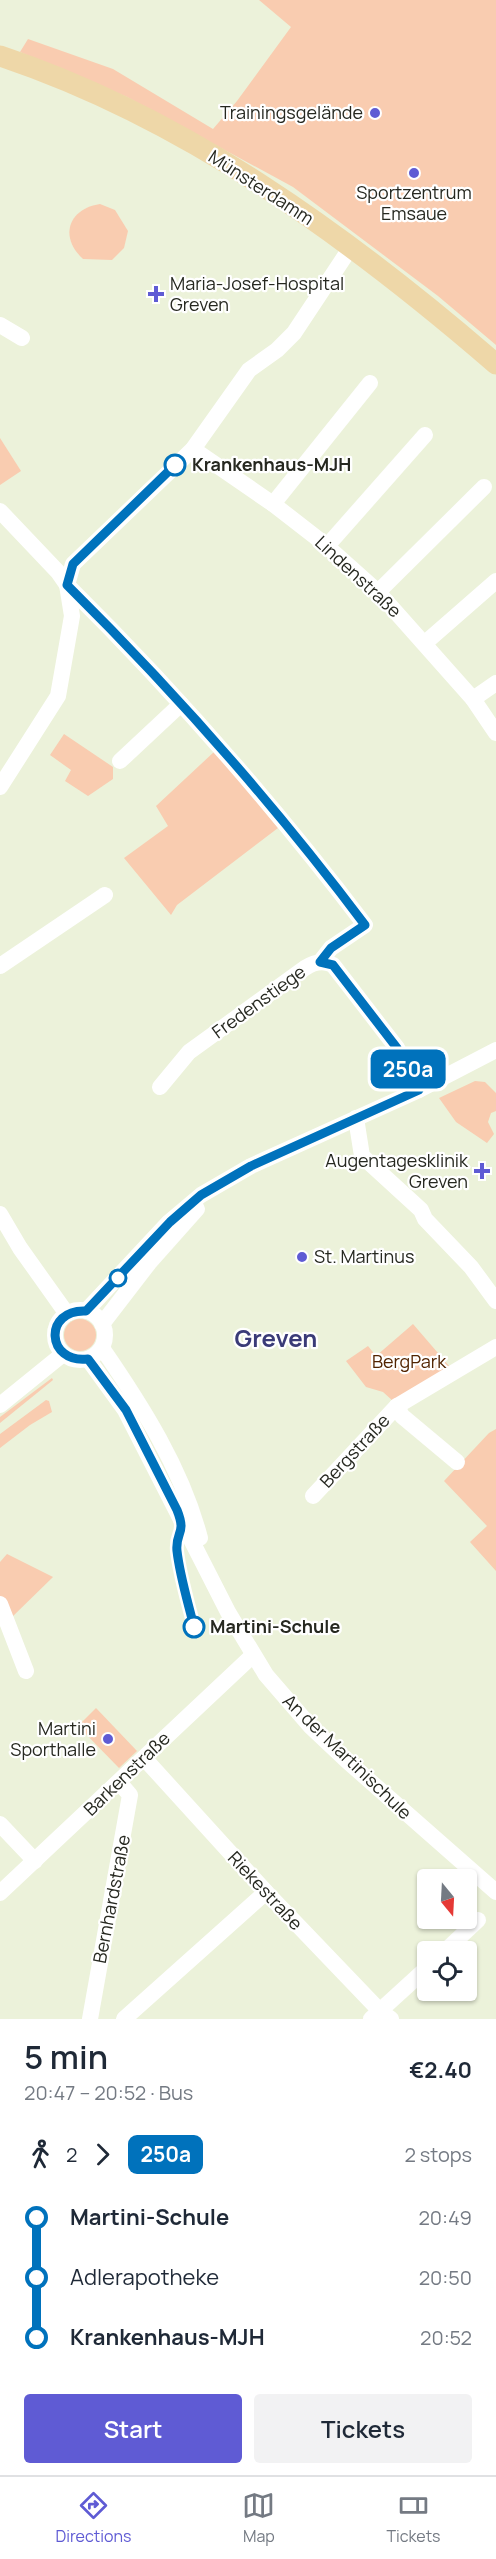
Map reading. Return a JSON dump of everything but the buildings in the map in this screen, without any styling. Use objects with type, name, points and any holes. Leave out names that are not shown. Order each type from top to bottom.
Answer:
[{"type":"main road","name":"Münsterdamm","points":[[0,56],[68,82],[146,120],[252,180],[351,247],[431,308],[496,364]]},
{"type":"street","points":[[0,787],[58,696],[72,616],[67,585],[73,564],[193,448],[249,370],[277,350],[294,333],[351,247]]},
{"type":"street","points":[[0,325],[22,338]]},
{"type":"street","points":[[273,504],[370,383]]},
{"type":"street","points":[[327,546],[425,435]]},
{"type":"street","name":"Lindenstraße","points":[[193,448],[273,504],[327,546],[378,592],[473,699],[496,733]]},
{"type":"street","points":[[378,592],[484,486]]},
{"type":"street","points":[[0,511],[67,585],[134,651],[181,704],[310,853],[365,925],[331,948],[320,962]]},
{"type":"street","points":[[425,643],[496,581]]},
{"type":"street","points":[[473,699],[496,684]]},
{"type":"street","points":[[120,761],[181,704]]},
{"type":"street","points":[[0,966],[105,895]]},
{"type":"street","name":"Fredenstiege","points":[[160,1087],[189,1052],[305,968],[320,962],[333,965],[353,990],[397,1048],[419,1090]]},
{"type":"street","points":[[86,1311],[170,1222],[242,1171],[419,1090],[496,1050]]},
{"type":"street","points":[[356,1118],[362,1156],[421,1210],[425,1219],[471,1267],[496,1301]]},
{"type":"street","points":[[102,1324],[203,1198]]},
{"type":"street","points":[[0,1214],[20,1248],[67,1314]]},
{"type":"street","points":[[76,1310],[86,1311],[94,1314],[102,1324],[105,1333],[102,1348],[88,1359],[70,1359],[58,1348],[55,1333],[61,1319],[67,1314],[76,1310]]},
{"type":"street","name":"Bergstraße","points":[[313,1496],[397,1406],[496,1347]]},
{"type":"street","name":"An der Martinischule","points":[[102,1348],[149,1420],[174,1470],[198,1534],[207,1569]]},
{"type":"street","points":[[0,1405],[63,1354]]},
{"type":"street","name":"An der Martinischule","points":[[88,1359],[126,1410],[228,1612],[274,1685],[311,1727],[496,1892]]},
{"type":"street","name":"Bergstraße","points":[[397,1406],[402,1416],[457,1462]]},
{"type":"street","points":[[0,1604],[26,1671]]},
{"type":"street","name":"Barkenstraße","points":[[0,1893],[253,1655]]},
{"type":"street","name":"Riekestraße","points":[[144,1758],[381,2016]]},
{"type":"street","name":"Bernhardstraße","points":[[90,2019],[130,1795],[119,1782]]},
{"type":"street","points":[[0,1824],[35,1861]]},
{"type":"street","points":[[124,2019],[266,1892]]},
{"type":"street","points":[[456,1941],[478,1920]]},
{"type":"street","points":[[381,2016],[417,1978]]},
{"type":"green space","name":"Sportzentrum Emsaue","points":[[259,0],[496,0],[496,345],[438,296],[293,187],[127,97],[20,52],[28,39],[113,69],[213,129],[237,101],[291,27]]},
{"type":"green space","points":[[100,204],[115,210],[128,231],[124,248],[112,260],[83,259],[71,242],[69,233],[71,225],[80,212]]},
{"type":"green space","points":[[0,438],[21,471],[0,485]]},
{"type":"green space","points":[[64,734],[113,767],[113,779],[88,796],[65,781],[71,770],[50,755]]},
{"type":"green space","points":[[215,751],[278,828],[177,905],[171,915],[124,858],[168,826],[156,806]]},
{"type":"green space","points":[[475,1081],[485,1082],[496,1093],[496,1111],[491,1113],[488,1122],[494,1134],[487,1143],[456,1122],[439,1098]]},
{"type":"green space","points":[[80,1319],[91,1324],[96,1335],[91,1346],[80,1351],[69,1346],[64,1335],[69,1324]]},
{"type":"green space","name":"BergPark","points":[[413,1324],[450,1367],[393,1401],[383,1392],[366,1387],[346,1361],[368,1346],[376,1356]]},
{"type":"green space","points":[[52,1378],[53,1380],[0,1423],[0,1417]]},
{"type":"green space","points":[[46,1400],[49,1401],[52,1412],[30,1425],[0,1448],[0,1434]]},
{"type":"green space","points":[[496,1429],[496,1571],[470,1542],[487,1526],[444,1481],[489,1433]]},
{"type":"green space","points":[[7,1554],[53,1577],[10,1619],[0,1625],[0,1562]]},
{"type":"green space","name":"Martini Sporthalle","points":[[96,1708],[137,1751],[119,1768],[78,1726]]},
{"type":"bus line","name":"250a","points":[[175,465],[73,564],[67,585],[134,651],[217,743],[310,853],[365,925],[331,948],[320,962],[333,965],[350,986],[397,1048],[419,1090],[251,1166],[201,1195],[170,1222],[86,1311],[76,1310],[67,1314],[57,1326],[55,1340],[58,1348],[70,1359],[88,1359],[126,1410],[177,1510],[183,1526],[177,1547],[180,1573],[194,1627]]},
{"type":"place","name":"Trainingsgelände","points":[[375,113]]},
{"type":"place","name":"Sportzentrum Emsaue","points":[[414,173]]},
{"type":"place","name":"Maria-Josef-Hospital Greven","points":[[156,294]]},
{"type":"place","name":"Krankenhaus-MJH","points":[[175,465]]},
{"type":"place","name":"Augentagesklinik Greven","points":[[482,1171]]},
{"type":"place","name":"St. Martinus","points":[[302,1257]]},
{"type":"place","name":"Martini-Schule","points":[[194,1627]]},
{"type":"place","name":"Martini Sporthalle","points":[[108,1739]]},
{"type":"district","name":"Greven","points":[[276,1339]]}]
